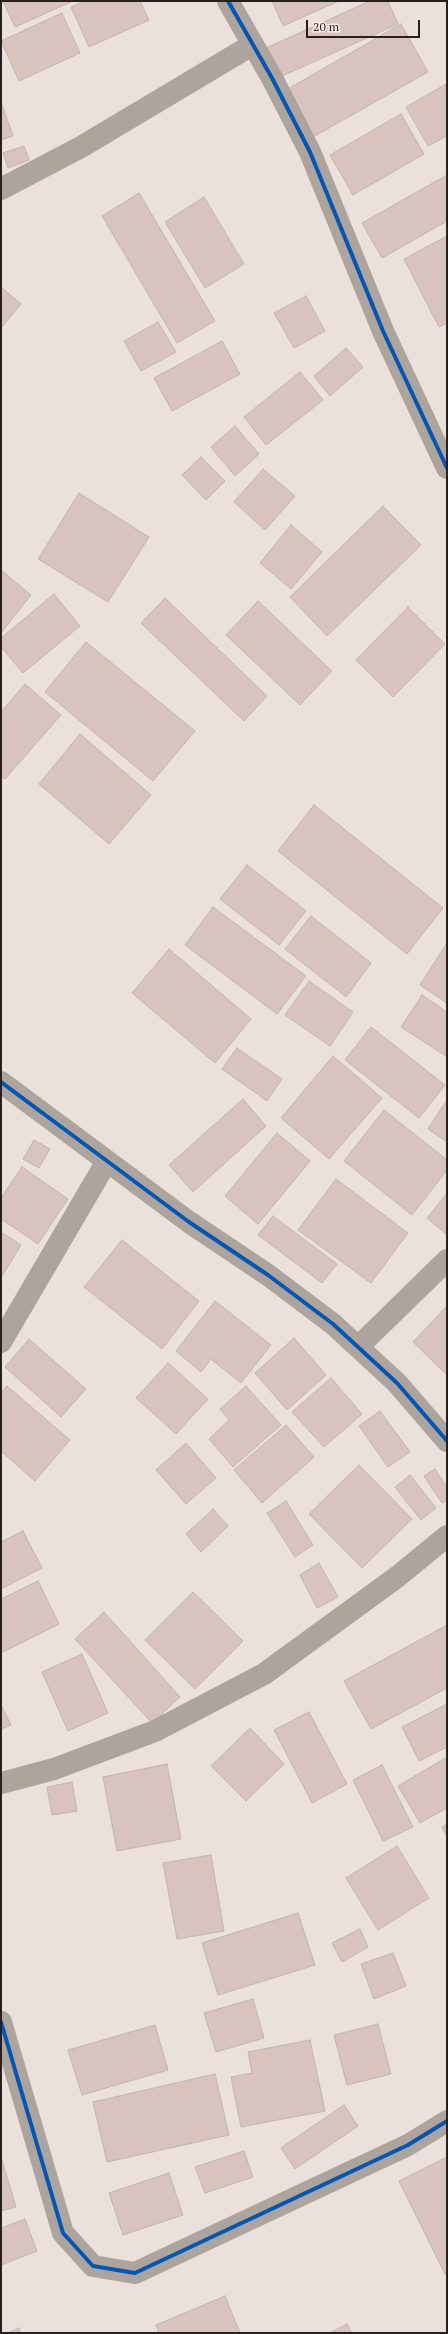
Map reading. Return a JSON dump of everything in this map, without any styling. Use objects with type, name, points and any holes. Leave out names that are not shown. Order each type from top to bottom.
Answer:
[{"type":"street","points":[[228,1],[272,78],[310,152],[383,331],[447,468]]},
{"type":"street","points":[[1,189],[81,147],[252,45]]},
{"type":"street","points":[[1,1082],[189,1222],[268,1275],[332,1324],[397,1383],[447,1441]]},
{"type":"street","points":[[1,1342],[107,1161]]},
{"type":"street","points":[[358,1348],[447,1260]]},
{"type":"street","points":[[1,1783],[54,1769],[155,1730],[264,1674],[397,1577],[447,1536]]},
{"type":"street","points":[[1,2022],[63,2233],[93,2266],[135,2273],[408,2144],[447,2121]]},
{"type":"building","points":[[3,1],[73,1],[15,27]]},
{"type":"building","points":[[84,1],[140,1],[149,20],[89,47],[71,7]]},
{"type":"building","points":[[272,1],[339,1],[283,26]]},
{"type":"building","points":[[370,1],[388,1],[398,24],[280,77],[266,48]]},
{"type":"building","points":[[62,13],[80,53],[19,81],[1,41]]},
{"type":"building","points":[[401,24],[428,72],[313,137],[286,90]]},
{"type":"building","points":[[446,84],[447,136],[428,146],[406,107]]},
{"type":"building","points":[[1,102],[13,136],[1,140]]},
{"type":"building","points":[[401,114],[424,154],[353,195],[330,155]]},
{"type":"building","points":[[24,146],[29,160],[8,168],[3,153]]},
{"type":"building","points":[[447,175],[447,221],[382,258],[362,223]]},
{"type":"building","points":[[139,193],[215,321],[177,343],[102,216]]},
{"type":"building","points":[[204,197],[244,264],[205,288],[165,222]]},
{"type":"building","points":[[447,236],[447,323],[439,327],[404,259]]},
{"type":"building","points":[[1,287],[21,304],[1,328]]},
{"type":"building","points":[[306,296],[325,331],[294,348],[274,313]]},
{"type":"building","points":[[158,322],[176,352],[141,371],[124,341]]},
{"type":"building","points":[[222,341],[240,374],[172,411],[154,378]]},
{"type":"building","points":[[346,348],[363,367],[330,396],[314,376]]},
{"type":"building","points":[[300,372],[323,400],[266,445],[244,417]]},
{"type":"building","points":[[235,426],[259,454],[235,476],[211,447]]},
{"type":"building","points":[[201,457],[225,481],[206,500],[182,475]]},
{"type":"building","points":[[263,469],[295,496],[265,530],[234,502]]},
{"type":"building","points":[[79,493],[149,537],[108,602],[38,559]]},
{"type":"building","points":[[383,506],[421,545],[327,636],[290,597]]},
{"type":"building","points":[[291,525],[322,552],[291,589],[260,563]]},
{"type":"building","points":[[1,570],[31,595],[1,633]]},
{"type":"building","points":[[54,594],[80,626],[23,673],[1,647],[1,638]]},
{"type":"building","points":[[165,598],[267,696],[244,721],[141,623]]},
{"type":"building","points":[[258,601],[332,671],[300,705],[226,635]]},
{"type":"building","points":[[408,607],[445,644],[393,697],[356,660]]},
{"type":"building","points":[[86,642],[195,731],[153,781],[45,692]]},
{"type":"building","points":[[25,684],[61,715],[5,779],[1,776],[1,712]]},
{"type":"building","points":[[80,734],[151,795],[109,844],[39,784]]},
{"type":"building","points":[[314,805],[443,908],[407,954],[278,851]]},
{"type":"building","points":[[247,865],[306,911],[279,945],[220,899]]},
{"type":"building","points":[[213,907],[306,976],[277,1014],[185,945]]},
{"type":"building","points":[[311,916],[371,963],[346,997],[285,949]]},
{"type":"building","points":[[447,943],[447,1003],[420,985]]},
{"type":"building","points":[[169,949],[251,1019],[215,1063],[132,993]]},
{"type":"building","points":[[309,981],[353,1012],[330,1046],[285,1015]]},
{"type":"building","points":[[422,995],[447,1012],[446,1056],[401,1027]]},
{"type":"building","points":[[371,1027],[445,1085],[419,1118],[345,1060]]},
{"type":"building","points":[[237,1048],[282,1079],[267,1101],[222,1069]]},
{"type":"building","points":[[333,1056],[382,1098],[329,1159],[281,1118]]},
{"type":"building","points":[[243,1099],[266,1126],[193,1192],[169,1165]]},
{"type":"building","points":[[447,1100],[447,1142],[428,1129]]},
{"type":"building","points":[[384,1110],[447,1160],[447,1170],[412,1215],[344,1161]]},
{"type":"building","points":[[277,1133],[310,1161],[258,1224],[225,1196]]},
{"type":"building","points":[[34,1140],[50,1149],[39,1168],[23,1159]]},
{"type":"building","points":[[22,1167],[68,1199],[38,1244],[1,1219],[1,1198]]},
{"type":"building","points":[[336,1179],[408,1233],[371,1283],[298,1230]]},
{"type":"building","points":[[447,1193],[447,1235],[427,1218]]},
{"type":"building","points":[[273,1216],[337,1264],[322,1283],[258,1235]]},
{"type":"building","points":[[1,1232],[21,1245],[1,1278]]},
{"type":"building","points":[[122,1240],[199,1301],[162,1349],[84,1287]]},
{"type":"building","points":[[215,1301],[271,1345],[241,1383],[211,1359],[201,1372],[176,1351]]},
{"type":"building","points":[[447,1306],[447,1375],[413,1342]]},
{"type":"building","points":[[294,1338],[326,1375],[287,1410],[255,1373]]},
{"type":"building","points":[[29,1339],[86,1389],[61,1417],[5,1367]]},
{"type":"building","points":[[168,1363],[208,1399],[176,1434],[136,1398]]},
{"type":"building","points":[[331,1378],[362,1414],[324,1447],[292,1412]]},
{"type":"building","points":[[7,1386],[70,1440],[35,1481],[1,1451],[1,1393]]},
{"type":"building","points":[[246,1386],[281,1425],[233,1467],[209,1439],[229,1420],[220,1409]]},
{"type":"building","points":[[380,1411],[410,1452],[388,1467],[359,1426]]},
{"type":"building","points":[[286,1425],[314,1457],[262,1503],[234,1470]]},
{"type":"building","points":[[186,1443],[216,1478],[186,1504],[156,1470]]},
{"type":"building","points":[[359,1465],[412,1519],[362,1568],[309,1514]]},
{"type":"building","points":[[435,1469],[447,1487],[447,1500],[442,1503],[424,1476]]},
{"type":"building","points":[[410,1475],[436,1508],[421,1520],[395,1487]]},
{"type":"building","points":[[286,1501],[313,1545],[295,1557],[267,1513]]},
{"type":"building","points":[[213,1509],[228,1526],[201,1552],[186,1534]]},
{"type":"building","points":[[23,1531],[42,1568],[1,1589],[1,1542]]},
{"type":"building","points":[[319,1563],[338,1597],[317,1608],[300,1575]]},
{"type":"building","points":[[38,1581],[59,1624],[1,1653],[1,1599]]},
{"type":"building","points":[[193,1592],[243,1641],[195,1689],[145,1640]]},
{"type":"building","points":[[104,1612],[180,1697],[152,1723],[75,1639]]},
{"type":"building","points":[[447,1625],[447,1688],[371,1729],[344,1681]]},
{"type":"building","points":[[82,1654],[108,1713],[68,1731],[42,1672]]},
{"type":"building","points":[[447,1704],[447,1747],[419,1761],[402,1727]]},
{"type":"building","points":[[1,1705],[11,1725],[1,1729]]},
{"type":"building","points":[[309,1712],[347,1784],[312,1803],[274,1730]]},
{"type":"building","points":[[250,1728],[284,1764],[246,1801],[211,1766]]},
{"type":"building","points":[[447,1757],[447,1808],[420,1823],[398,1786]]},
{"type":"building","points":[[167,1764],[181,1839],[117,1851],[103,1777]]},
{"type":"building","points":[[382,1765],[413,1827],[383,1841],[353,1780]]},
{"type":"building","points":[[72,1782],[77,1811],[52,1815],[47,1787]]},
{"type":"building","points":[[447,1824],[447,1836],[442,1827]]},
{"type":"building","points":[[397,1846],[429,1898],[378,1930],[346,1878]]},
{"type":"building","points":[[211,1855],[224,1931],[177,1939],[163,1863]]},
{"type":"building","points":[[298,1913],[315,1965],[218,1995],[202,1943]]},
{"type":"building","points":[[360,1929],[368,1947],[342,1962],[332,1943]]},
{"type":"building","points":[[393,1953],[406,1986],[374,1999],[361,1964]]},
{"type":"building","points":[[253,1999],[264,2038],[216,2052],[204,2013]]},
{"type":"building","points":[[378,2024],[391,2074],[347,2085],[334,2035]]},
{"type":"building","points":[[155,2025],[168,2070],[82,2095],[68,2050]]},
{"type":"building","points":[[310,2040],[325,2111],[241,2127],[231,2077],[252,2073],[248,2052]]},
{"type":"building","points":[[215,2074],[229,2135],[107,2162],[93,2102]]},
{"type":"building","points":[[344,2105],[358,2126],[295,2169],[281,2148]]},
{"type":"building","points":[[244,2151],[253,2177],[205,2193],[195,2167]]},
{"type":"building","points":[[1,2157],[16,2207],[1,2211]]},
{"type":"building","points":[[447,2157],[447,2273],[445,2274],[399,2181]]},
{"type":"building","points":[[169,2173],[183,2215],[123,2235],[109,2193]]},
{"type":"building","points":[[25,2219],[37,2251],[1,2265],[1,2228]]},
{"type":"building","points":[[225,2296],[240,2333],[159,2333],[156,2325]]},
{"type":"building","points":[[347,2324],[352,2333],[330,2333]]},
{"type":"building","points":[[19,2328],[21,2333],[8,2333]]},
{"type":"cycle path","points":[[228,1],[272,78],[310,152],[383,331],[447,468]]},
{"type":"cycle path","points":[[1,1082],[189,1222],[268,1275],[333,1324],[397,1383],[447,1441]]},
{"type":"cycle path","points":[[1,2022],[63,2233],[93,2266],[135,2273],[408,2145],[447,2121]]}]
